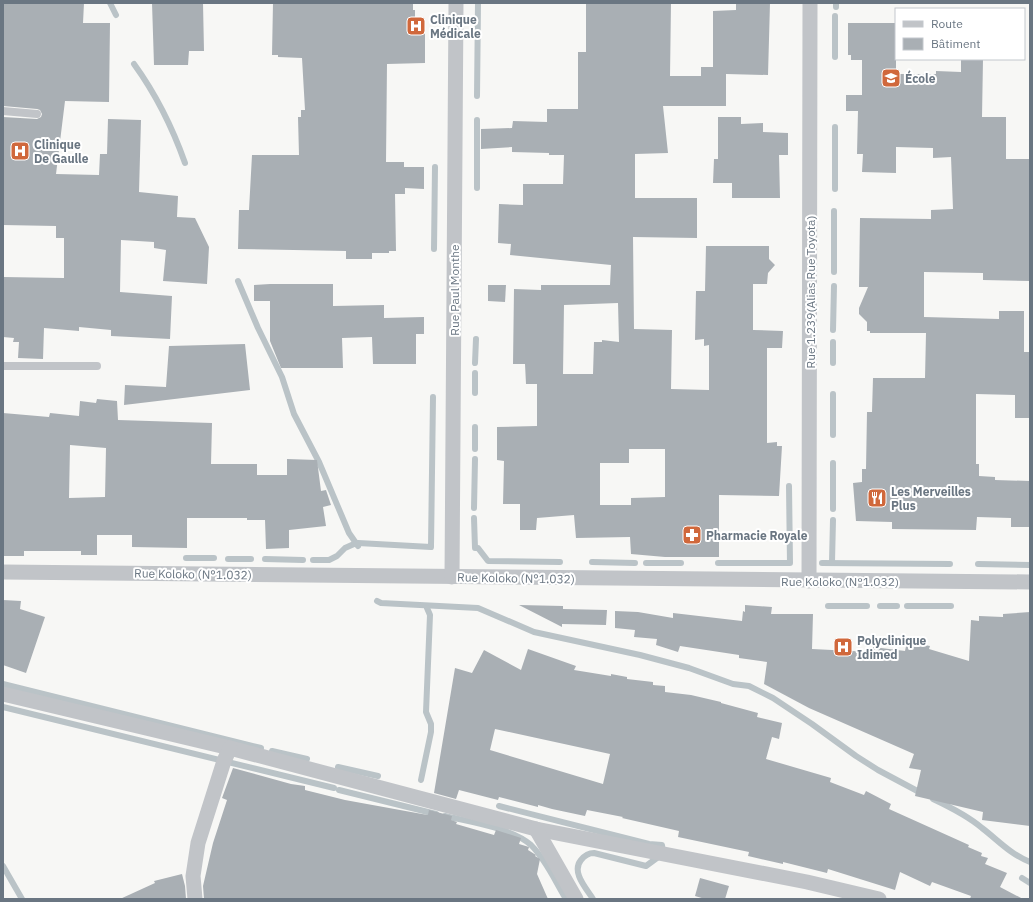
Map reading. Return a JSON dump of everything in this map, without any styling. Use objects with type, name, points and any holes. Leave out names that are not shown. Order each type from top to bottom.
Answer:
[{"type":"street","name":"Rue Paul Monthe","points":[[452,577],[456,3]]},
{"type":"street","name":"Rue 1.239(Alias Rue Toyota)","points":[[809,581],[810,3]]},
{"type":"street","name":"Rue Koloko (N°1.032)","points":[[3,572],[1030,582]]},
{"type":"street","points":[[3,694],[230,748],[536,829],[807,882],[879,899]]},
{"type":"street","points":[[195,899],[193,876],[198,843],[224,762],[230,748]]},
{"type":"street","points":[[536,829],[576,899]]},
{"type":"lane","points":[[3,111],[37,114]]},
{"type":"lane","points":[[3,366],[97,366]]},
{"type":"building","points":[[4,3],[84,3],[83,23],[110,23],[109,102],[65,101],[56,174],[99,175],[100,154],[107,154],[108,119],[141,120],[139,192],[178,196],[177,217],[195,218],[209,247],[207,284],[163,281],[166,250],[154,248],[154,242],[121,240],[120,292],[172,296],[170,339],[111,336],[111,330],[79,327],[79,331],[44,328],[43,359],[18,358],[19,342],[13,342],[14,338],[3,337],[3,277],[64,278],[64,238],[56,238],[56,226],[3,225],[3,117],[37,119],[41,117],[42,114],[40,110],[37,109],[3,106]]},
{"type":"building","points":[[152,3],[203,3],[204,51],[189,51],[188,65],[154,65]]},
{"type":"building","points":[[273,3],[413,3],[413,10],[415,10],[415,34],[425,34],[425,63],[387,64],[386,162],[404,162],[404,167],[424,167],[424,189],[405,188],[405,194],[395,194],[396,251],[389,251],[389,253],[372,253],[372,259],[346,259],[346,251],[238,249],[239,210],[249,210],[252,155],[299,155],[298,117],[301,117],[301,110],[305,110],[302,58],[278,57],[278,55],[272,55]]},
{"type":"building","points":[[586,3],[671,3],[670,76],[701,76],[701,67],[713,67],[713,11],[736,10],[736,3],[770,3],[768,75],[726,74],[726,106],[663,106],[668,153],[635,154],[635,198],[697,198],[697,238],[633,237],[634,329],[672,330],[671,389],[709,390],[709,345],[704,346],[704,339],[695,340],[696,291],[705,291],[706,246],[769,246],[769,259],[775,265],[768,273],[767,284],[753,284],[753,330],[783,331],[782,348],[767,348],[767,443],[777,442],[777,446],[782,446],[779,496],[719,495],[719,557],[665,557],[631,554],[630,537],[576,538],[574,515],[537,518],[536,530],[520,530],[520,504],[503,504],[504,461],[497,460],[497,427],[537,426],[537,384],[526,384],[525,364],[513,364],[514,289],[541,290],[541,285],[610,285],[611,265],[510,255],[511,244],[498,243],[499,204],[523,205],[523,184],[563,184],[564,155],[512,152],[512,147],[481,149],[481,129],[512,128],[513,121],[547,122],[547,109],[578,109],[578,52],[586,52]],"holes":[[[618,303],[619,342],[602,340],[602,342],[594,342],[593,374],[563,374],[564,305]],[[629,449],[665,449],[665,497],[631,498],[631,505],[600,505],[600,463],[629,463]]]},
{"type":"building","points":[[848,23],[895,23],[896,74],[936,74],[936,71],[961,72],[961,60],[983,60],[982,117],[1006,117],[1006,159],[1030,159],[1030,281],[983,280],[983,273],[924,272],[924,317],[999,319],[999,311],[1024,311],[1024,352],[1030,352],[1030,418],[1015,418],[1015,395],[976,394],[976,464],[979,464],[979,476],[995,477],[995,480],[1030,481],[1030,527],[1011,527],[1011,518],[977,517],[976,530],[892,529],[892,522],[856,521],[853,483],[862,482],[862,469],[866,469],[867,412],[872,412],[873,378],[925,378],[926,333],[870,333],[870,331],[867,331],[867,322],[859,314],[859,308],[868,287],[859,287],[860,218],[931,219],[931,210],[953,209],[951,157],[933,158],[933,148],[896,147],[896,173],[862,172],[863,154],[857,154],[858,111],[846,111],[846,95],[862,95],[862,60],[851,60],[851,55],[848,55]]},
{"type":"building","points":[[718,117],[741,117],[741,124],[763,123],[763,132],[788,133],[788,155],[779,155],[780,198],[732,198],[732,183],[713,183],[714,159],[718,159]]},
{"type":"building","points":[[333,284],[333,306],[384,305],[384,318],[424,317],[424,334],[416,334],[416,364],[373,364],[372,337],[342,338],[343,368],[281,368],[270,341],[270,301],[254,301],[254,285]]},
{"type":"building","points":[[488,285],[506,285],[505,302],[488,301]]},
{"type":"building","points":[[245,344],[250,390],[124,405],[125,385],[166,387],[169,346]]},
{"type":"building","points":[[97,399],[117,401],[118,420],[212,423],[211,464],[257,464],[257,475],[287,475],[287,459],[317,460],[321,491],[326,490],[331,505],[323,507],[326,526],[289,530],[289,548],[266,549],[265,520],[247,520],[247,518],[187,518],[187,548],[132,547],[132,535],[97,535],[97,555],[81,555],[81,551],[24,551],[24,556],[3,556],[3,413],[49,417],[50,413],[79,416],[80,401],[96,403]],"holes":[[[70,445],[106,448],[105,497],[69,498]]]},
{"type":"building","points":[[3,600],[21,601],[20,609],[45,617],[26,673],[3,665]]},
{"type":"building","points":[[519,605],[563,606],[563,609],[607,610],[606,625],[562,624],[562,627]]},
{"type":"building","points":[[745,605],[772,607],[771,614],[813,614],[812,649],[872,652],[873,647],[905,651],[907,642],[930,646],[929,649],[969,661],[971,620],[979,621],[979,616],[1003,617],[1003,614],[1030,612],[1030,826],[982,820],[983,812],[915,796],[921,770],[909,768],[914,754],[809,708],[764,684],[767,662],[739,658],[739,655],[680,646],[678,652],[656,645],[657,639],[634,637],[635,630],[615,628],[615,611],[638,612],[673,618],[673,613],[742,621],[743,611],[745,612]]},
{"type":"building","points":[[528,649],[576,666],[574,670],[611,676],[611,674],[627,677],[627,679],[653,682],[653,685],[665,686],[665,692],[691,695],[721,702],[758,713],[757,717],[782,723],[779,739],[772,737],[766,759],[831,778],[830,782],[864,795],[866,791],[891,804],[889,809],[969,845],[968,847],[982,853],[981,856],[988,858],[985,864],[1007,873],[1000,887],[1023,899],[970,899],[971,896],[932,882],[930,886],[900,872],[895,890],[828,869],[827,873],[783,862],[783,864],[748,856],[749,852],[678,837],[679,831],[622,818],[623,817],[587,810],[585,816],[538,805],[538,807],[499,797],[498,800],[459,790],[456,799],[434,793],[455,668],[472,673],[484,650],[521,670]],"holes":[[[495,729],[610,754],[603,784],[490,750]]]},
{"type":"building","points":[[233,768],[291,784],[305,786],[305,790],[345,800],[428,815],[429,810],[452,816],[451,820],[457,822],[456,824],[494,835],[496,830],[521,838],[519,844],[529,847],[528,850],[540,859],[537,874],[548,899],[204,899],[203,886],[213,843],[227,800],[222,798]]},
{"type":"building","points":[[182,874],[186,899],[120,899],[155,883],[154,881]]},
{"type":"building","points":[[700,878],[729,886],[725,899],[705,899],[695,896]]},
{"type":"waterway","points":[[110,3],[116,15]]},
{"type":"waterway","points":[[477,96],[478,3]]},
{"type":"waterway","points":[[835,16],[835,57]]},
{"type":"waterway","points":[[134,64],[163,112],[185,163]]},
{"type":"waterway","points":[[477,120],[477,188]]},
{"type":"waterway","points":[[835,127],[835,189]]},
{"type":"waterway","points":[[434,249],[435,167]]},
{"type":"waterway","points":[[834,211],[834,272]]},
{"type":"waterway","points":[[238,281],[258,328],[282,377],[294,414],[319,462],[349,533],[358,546]]},
{"type":"waterway","points":[[833,330],[834,286]]},
{"type":"waterway","points":[[475,363],[476,339]]},
{"type":"waterway","points":[[833,342],[833,363]]},
{"type":"waterway","points":[[475,373],[475,393]]},
{"type":"waterway","points":[[833,394],[833,435]]},
{"type":"waterway","points":[[358,543],[431,547],[433,397]]},
{"type":"waterway","points":[[475,427],[475,449]]},
{"type":"waterway","points":[[474,508],[475,459]]},
{"type":"waterway","points":[[833,463],[833,509]]},
{"type":"waterway","points":[[718,563],[790,563],[789,486]]},
{"type":"waterway","points":[[474,518],[475,548],[478,548],[488,561],[560,562]]},
{"type":"waterway","points":[[832,562],[833,520]]},
{"type":"waterway","points":[[313,560],[329,560],[337,556],[345,548],[354,544]]},
{"type":"waterway","points":[[186,558],[214,558]]},
{"type":"waterway","points":[[228,559],[251,559]]},
{"type":"waterway","points":[[265,559],[303,560]]},
{"type":"waterway","points":[[592,562],[635,563]]},
{"type":"waterway","points":[[646,563],[681,563]]},
{"type":"waterway","points":[[822,563],[950,564]]},
{"type":"waterway","points":[[978,564],[1030,565]]},
{"type":"waterway","points":[[377,601],[381,603],[478,608],[534,632],[640,655],[689,668],[733,684],[749,686],[773,698],[878,770],[923,794]]},
{"type":"waterway","points":[[828,606],[867,606]]},
{"type":"waterway","points":[[880,606],[897,606]]},
{"type":"waterway","points":[[907,606],[951,606]]},
{"type":"waterway","points":[[421,780],[431,732],[431,724],[426,712],[430,615],[427,608]]},
{"type":"waterway","points":[[3,684],[261,748]]},
{"type":"waterway","points":[[3,707],[334,788]]},
{"type":"waterway","points":[[272,751],[307,759]]},
{"type":"waterway","points":[[338,767],[378,776]]},
{"type":"waterway","points":[[339,790],[436,814]]},
{"type":"waterway","points":[[933,799],[971,820],[1011,851],[1030,862]]},
{"type":"waterway","points":[[499,806],[649,844],[662,845],[663,853]]},
{"type":"waterway","points":[[445,816],[490,826],[523,839],[531,845],[541,857],[566,899]]},
{"type":"waterway","points":[[593,899],[583,885],[578,870],[578,865],[581,860],[589,854],[594,853],[646,866],[661,855]]},
{"type":"waterway","points":[[3,866],[22,899]]},
{"type":"waterway","points":[[1022,878],[1030,883]]},
{"type":"place","name":"Clinique Médicale","points":[[416,26]]},
{"type":"place","name":"École","points":[[891,78]]},
{"type":"place","name":"Clinique De Gaulle","points":[[20,151]]},
{"type":"place","name":"Les Merveilles Plus","points":[[877,498]]},
{"type":"place","name":"Pharmacie Royale","points":[[692,535]]},
{"type":"place","name":"Polyclinique Idimed","points":[[843,647]]}]
